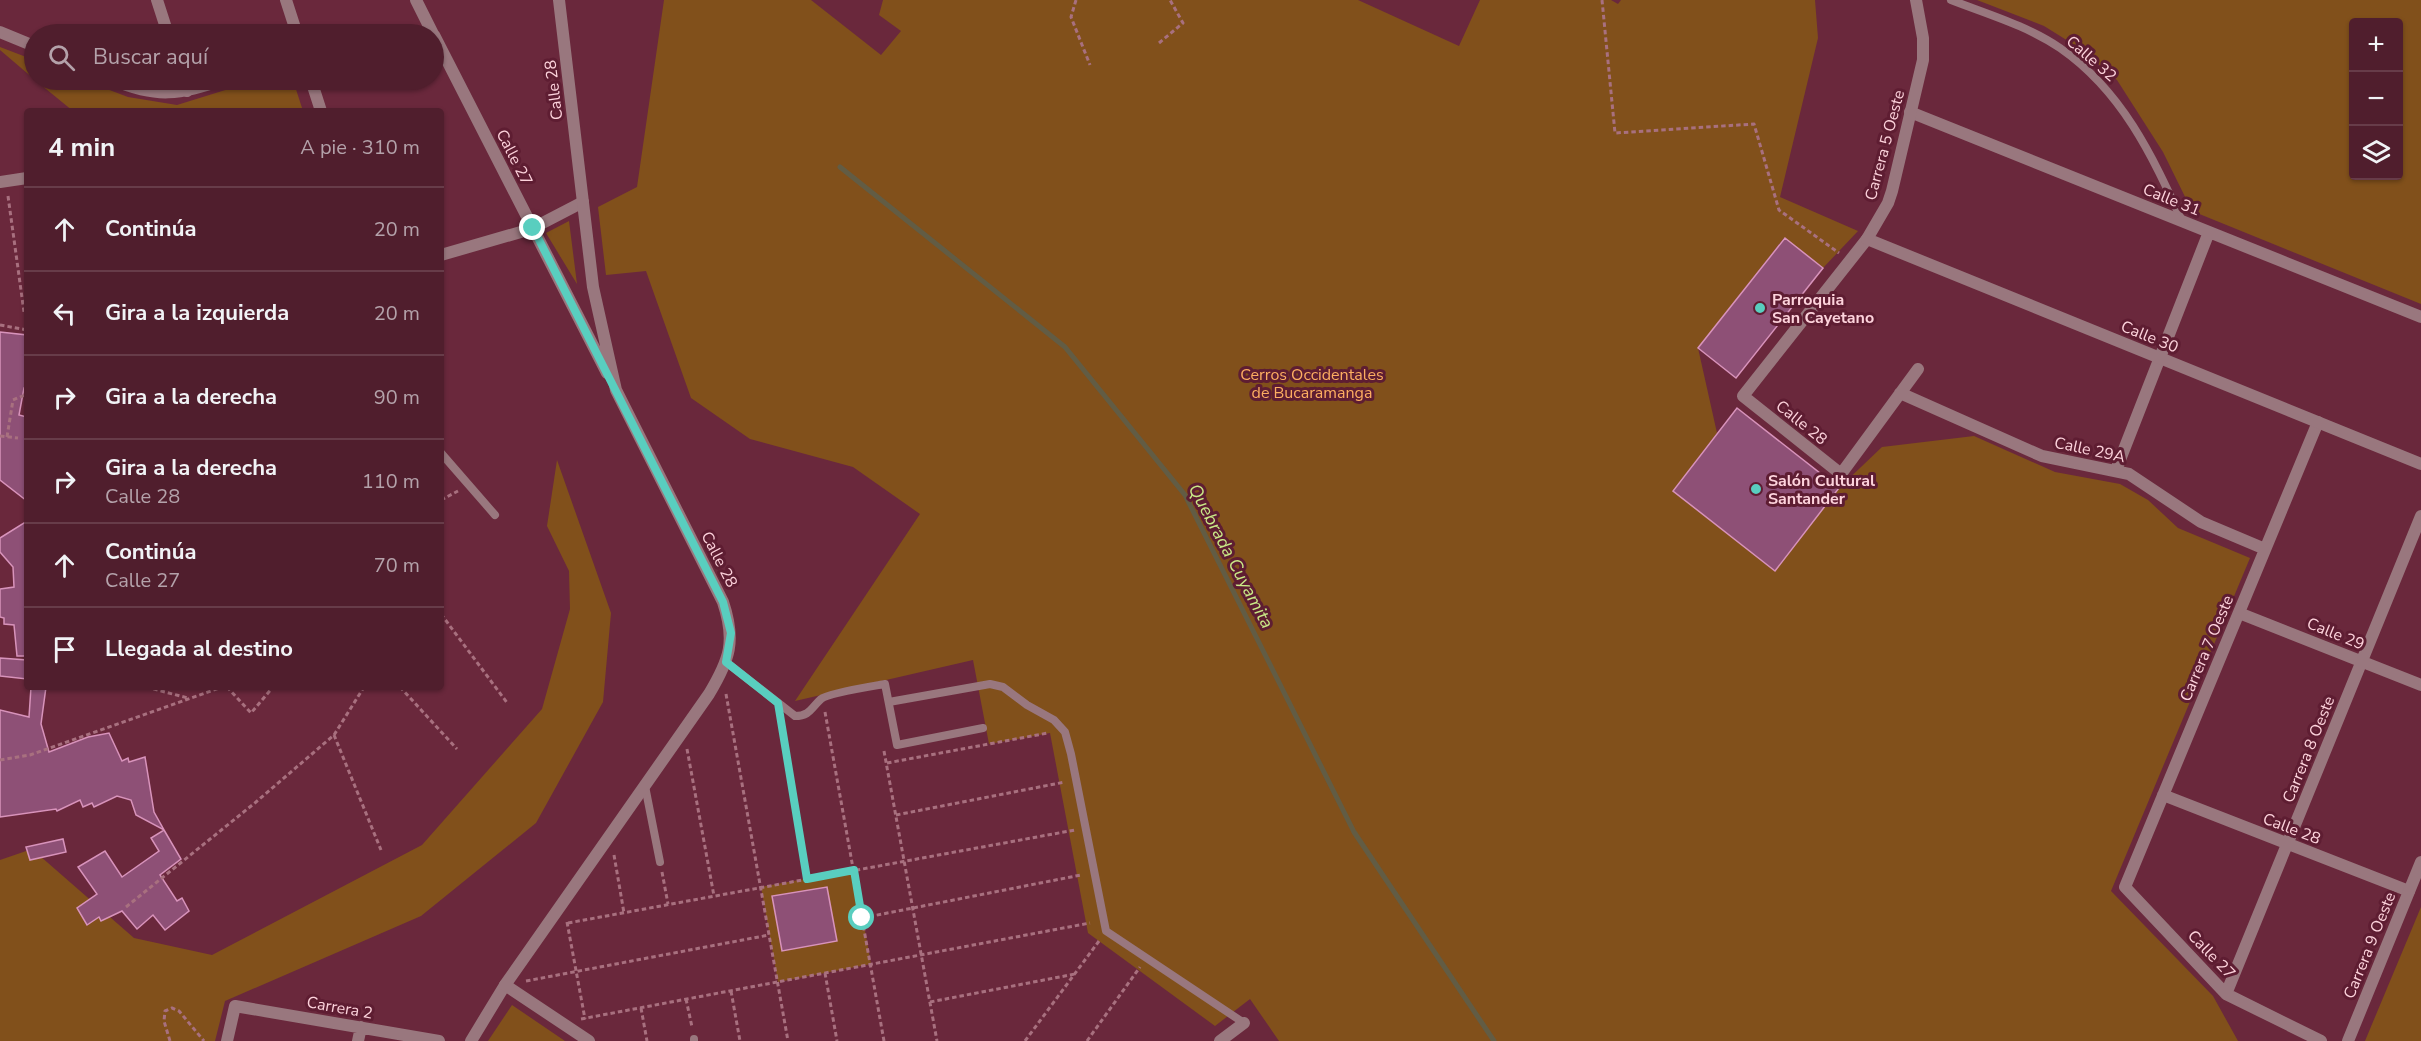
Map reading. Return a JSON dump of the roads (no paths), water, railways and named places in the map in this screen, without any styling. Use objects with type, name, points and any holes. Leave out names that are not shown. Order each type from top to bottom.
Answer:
[{"type":"street","points":[[157,0],[165,24]]},
{"type":"street","points":[[286,0],[294,24]]},
{"type":"street","name":"Calle 27","points":[[416,0],[428,24]]},
{"type":"street","name":"Calle 28","points":[[506,985],[709,694],[724,667],[731,633],[723,602],[616,390],[593,287],[559,0]]},
{"type":"street","name":"Carrera 5 Oeste","points":[[1743,396],[1867,240],[1892,191],[1924,50],[1916,0]]},
{"type":"street","points":[[0,32],[24,42]]},
{"type":"street","name":"Calle 27","points":[[444,56],[616,390]]},
{"type":"street","points":[[142,90],[167,94],[175,90]]},
{"type":"street","points":[[314,90],[320,108]]},
{"type":"street","name":"Calle 31","points":[[1910,112],[2421,317]]},
{"type":"street","points":[[3,182],[24,178]]},
{"type":"street","points":[[444,254],[533,228],[583,202]]},
{"type":"street","points":[[2116,470],[2209,232]]},
{"type":"street","name":"Calle 30","points":[[1867,240],[2421,464]]},
{"type":"street","points":[[1900,393],[1918,369]]},
{"type":"street","name":"Calle 28","points":[[1743,396],[1841,474],[1900,393]]},
{"type":"street","name":"Calle 29A","points":[[1900,393],[2043,456],[2116,470],[2139,478],[2201,522],[2265,549]]},
{"type":"street","name":"Carrera 7 Oeste","points":[[2125,887],[2318,422]]},
{"type":"street","name":"Carrera 8 Oeste","points":[[2226,994],[2421,516]]},
{"type":"street","name":"Calle 29","points":[[2239,613],[2421,685]]},
{"type":"street","name":"Calle 28","points":[[2163,795],[2409,891]]},
{"type":"street","name":"Carrera 9 Oeste","points":[[2348,1041],[2421,862]]},
{"type":"street","name":"Calle 27","points":[[2125,887],[2226,994],[2321,1041]]},
{"type":"street","points":[[471,1041],[506,985],[562,1023],[588,1035]]},
{"type":"street","name":"Carrera 2","points":[[227,1041],[235,1006],[439,1041]]},
{"type":"street","points":[[1221,1041],[1244,1023]]},
{"type":"street","points":[[358,1041],[361,1027]]},
{"type":"lane","name":"Calle 32","points":[[1952,0],[2031,32],[2059,48],[2095,76],[2136,129],[2152,155],[2182,221]]},
{"type":"lane","points":[[444,457],[495,515]]},
{"type":"lane","points":[[724,667],[795,716],[804,716],[811,712],[823,698],[885,684],[897,745],[983,728]]},
{"type":"lane","points":[[889,702],[968,687],[996,685],[1003,687],[1027,705],[1054,720],[1065,732],[1106,931],[1244,1023]]},
{"type":"lane","points":[[645,786],[660,862]]},
{"type":"waterway","name":"Quebrada Cuyamita","points":[[840,167],[1065,347],[1185,495],[1354,832],[1494,1041]]},
{"type":"place","name":"Parroquia San Cayetano","points":[[1760,308]]},
{"type":"place","name":"Salón Cultural Santander","points":[[1756,489]]},
{"type":"park label","name":"Cerros Occidentales de Bucaramanga","points":[[1312,383]]}]
